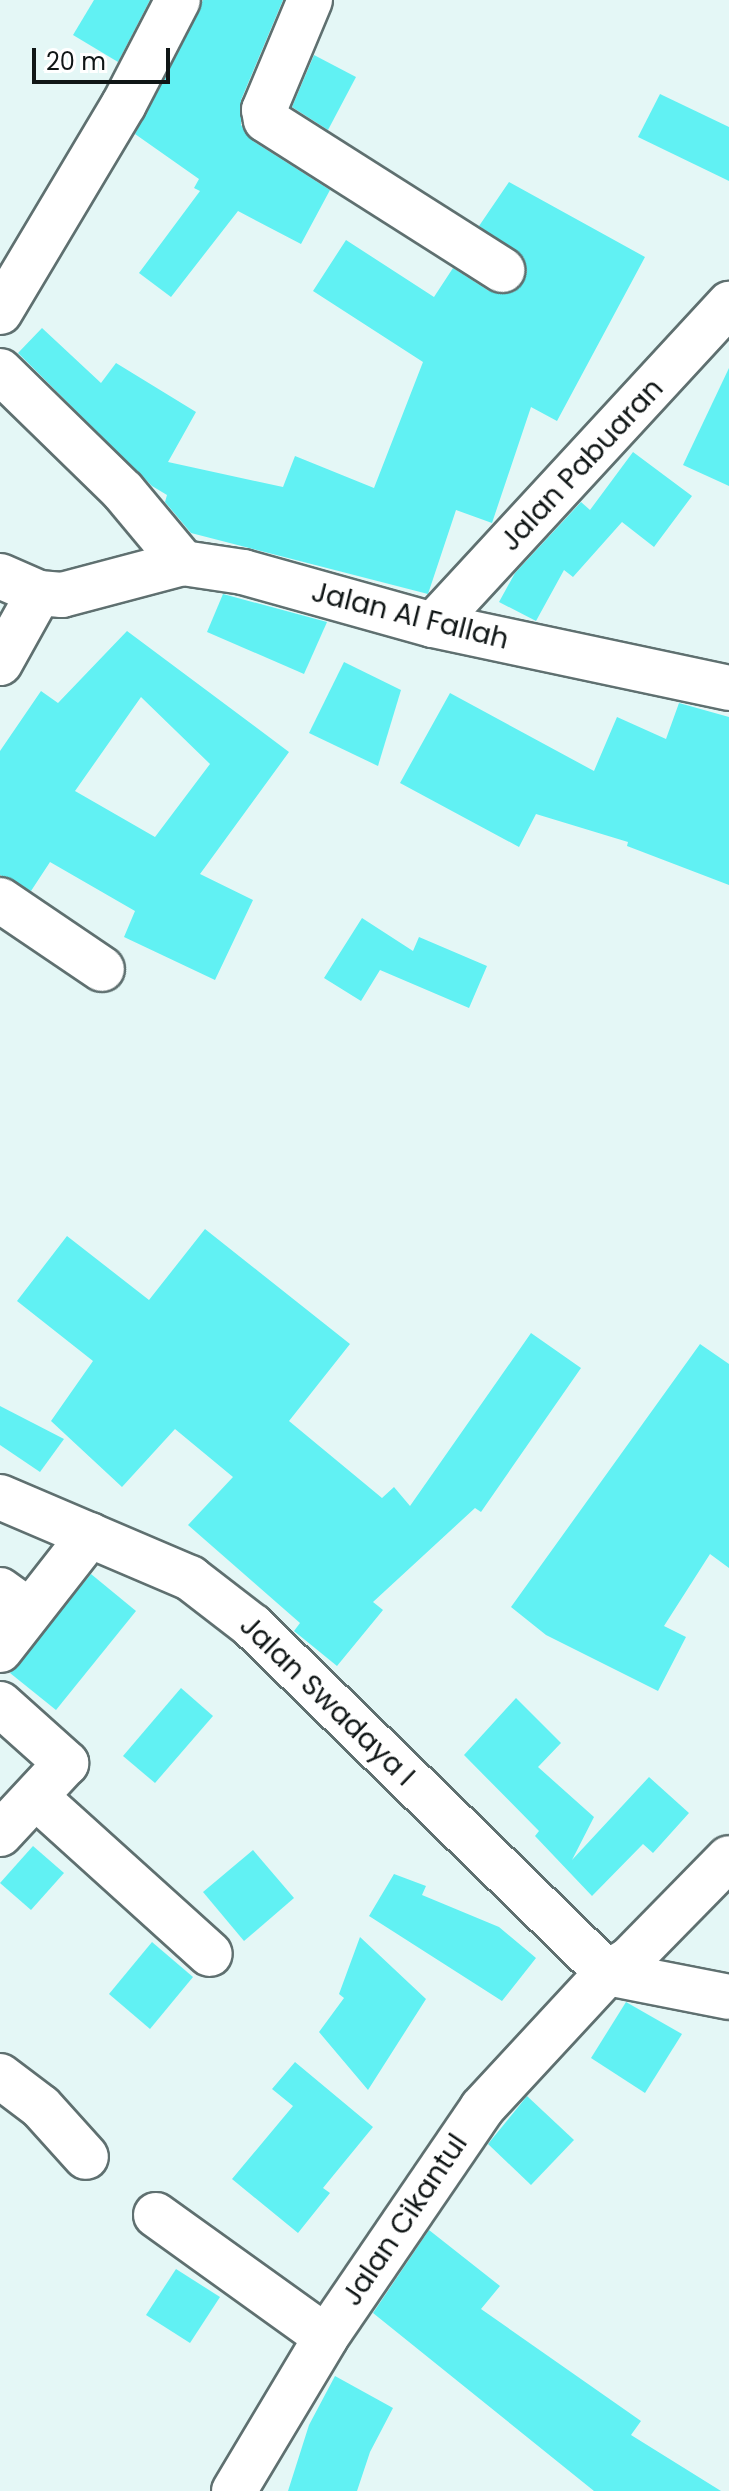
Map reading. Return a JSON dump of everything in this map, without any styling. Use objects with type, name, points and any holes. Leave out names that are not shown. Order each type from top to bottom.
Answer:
[{"type":"street","points":[[0,312],[178,0]]},
{"type":"street","points":[[310,0],[264,110],[266,120],[502,270]]},
{"type":"street","name":"Jalan Pabuaran","points":[[433,625],[729,304]]},
{"type":"street","points":[[0,371],[123,491],[167,566]]},
{"type":"street","name":"Jalan Al Fallah","points":[[39,593],[62,595],[167,566],[243,572],[433,625],[729,688]]},
{"type":"street","points":[[0,576],[39,593],[0,663]]},
{"type":"street","points":[[0,900],[102,969]]},
{"type":"street","name":"Jalan Swadaya I","points":[[0,1497],[190,1578],[252,1626],[607,1973]]},
{"type":"street","points":[[0,1650],[14,1600],[90,1535]]},
{"type":"street","points":[[0,1704],[66,1763],[0,1834]]},
{"type":"street","points":[[36,1797],[210,1954]]},
{"type":"street","name":"Jalan Cikantul","points":[[234,2491],[326,2337],[482,2108],[607,1973],[630,1959],[729,1858]]},
{"type":"street","points":[[607,1973],[729,1997]]},
{"type":"street","points":[[0,2076],[41,2107],[86,2157]]},
{"type":"street","points":[[156,2215],[326,2337]]},
{"type":"building","points":[[94,0],[150,0],[118,62],[73,35]]},
{"type":"building","points":[[203,0],[283,0],[241,100],[241,125],[253,141],[330,190],[301,244],[238,211],[171,297],[139,273],[200,191],[194,188],[199,179],[135,134]]},
{"type":"building","points":[[314,55],[356,77],[328,130],[292,107]]},
{"type":"building","points":[[660,94],[729,127],[729,181],[638,137]]},
{"type":"building","points":[[509,182],[645,257],[557,421],[531,407],[492,523],[456,510],[428,594],[191,533],[165,502],[167,495],[152,486],[18,353],[42,328],[101,383],[116,363],[196,412],[168,462],[283,487],[295,456],[374,488],[423,362],[313,291],[346,240],[434,297],[453,268],[489,291],[514,292],[527,272],[524,258],[479,226]]},
{"type":"building","points":[[729,368],[729,486],[683,465]]},
{"type":"building","points":[[633,452],[692,496],[654,547],[622,522],[573,577],[564,570],[536,621],[499,602],[515,573],[581,502],[590,510]]},
{"type":"building","points":[[223,594],[327,622],[304,674],[207,632]]},
{"type":"building","points":[[127,631],[289,752],[200,874],[253,900],[215,980],[124,937],[135,911],[50,862],[31,891],[0,875],[0,751],[41,691],[58,703]],"holes":[[[141,697],[210,764],[155,837],[75,791]]]},
{"type":"building","points":[[344,662],[401,690],[378,766],[309,733]]},
{"type":"building","points":[[450,693],[594,771],[617,717],[666,739],[679,703],[729,717],[729,885],[627,846],[628,842],[536,814],[519,847],[400,783]]},
{"type":"building","points":[[362,918],[413,951],[419,937],[487,966],[469,1008],[380,970],[361,1001],[324,978]]},
{"type":"building","points":[[205,1229],[350,1344],[289,1421],[382,1498],[394,1487],[410,1506],[531,1333],[581,1368],[481,1512],[475,1508],[373,1602],[383,1610],[337,1666],[294,1631],[300,1623],[188,1525],[233,1477],[175,1429],[122,1487],[51,1421],[93,1361],[17,1301],[67,1236],[149,1300]]},
{"type":"building","points":[[700,1344],[729,1364],[729,1568],[710,1554],[664,1626],[686,1637],[658,1691],[546,1635],[511,1607]]},
{"type":"building","points":[[0,1406],[64,1439],[40,1472],[0,1445]]},
{"type":"building","points":[[91,1574],[136,1611],[56,1710],[10,1673]]},
{"type":"building","points":[[181,1688],[213,1716],[155,1783],[123,1756]]},
{"type":"building","points":[[516,1698],[561,1743],[538,1767],[594,1817],[572,1860],[649,1777],[689,1813],[653,1853],[643,1844],[592,1896],[535,1836],[539,1831],[464,1755]]},
{"type":"building","points":[[33,1846],[64,1873],[31,1910],[0,1883]]},
{"type":"building","points":[[253,1850],[294,1898],[244,1941],[203,1892]]},
{"type":"building","points":[[394,1874],[426,1886],[422,1895],[499,1927],[536,1958],[502,2001],[369,1916]]},
{"type":"building","points":[[360,1937],[426,1999],[368,2090],[319,2032],[344,1998],[339,1994]]},
{"type":"building","points":[[152,1942],[193,1977],[150,2029],[109,1994]]},
{"type":"building","points":[[626,2002],[682,2034],[645,2093],[591,2058]]},
{"type":"building","points":[[295,2062],[373,2127],[323,2188],[330,2193],[298,2233],[232,2179],[293,2106],[272,2089]]},
{"type":"building","points":[[527,2096],[574,2140],[531,2185],[488,2144]]},
{"type":"building","points":[[429,2230],[500,2286],[481,2309],[641,2421],[631,2435],[721,2491],[594,2491],[373,2313]]},
{"type":"building","points":[[176,2269],[220,2297],[190,2343],[146,2315]]},
{"type":"building","points":[[335,2376],[393,2408],[370,2452],[357,2491],[288,2491],[309,2425]]}]
